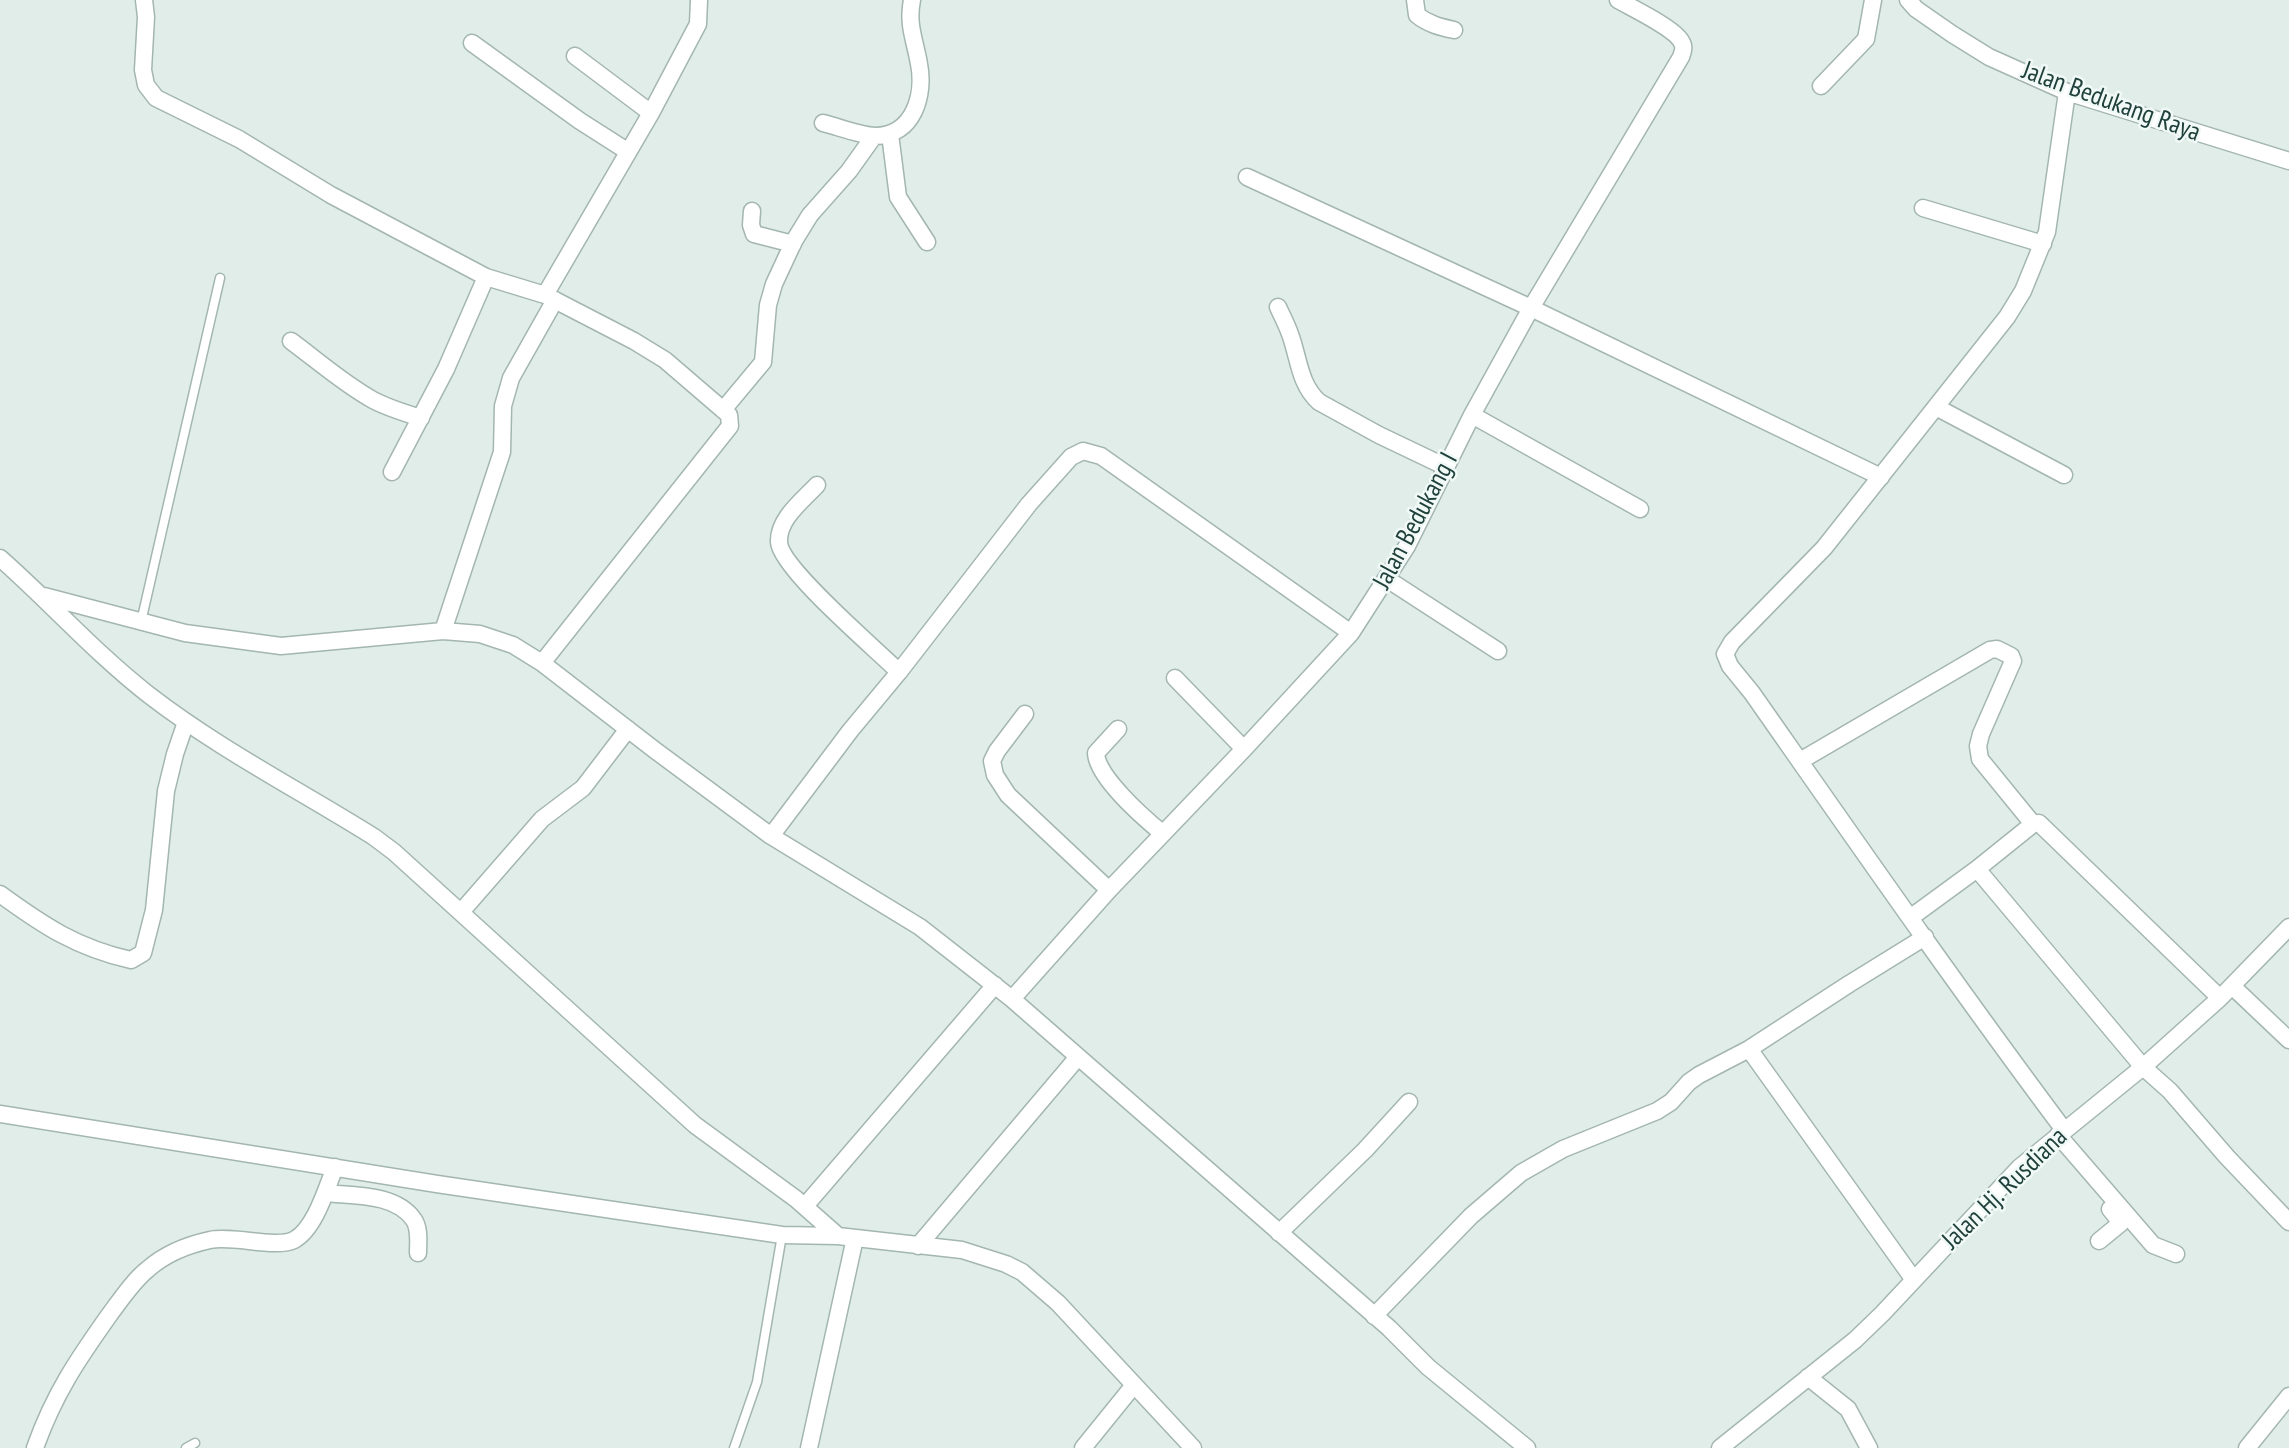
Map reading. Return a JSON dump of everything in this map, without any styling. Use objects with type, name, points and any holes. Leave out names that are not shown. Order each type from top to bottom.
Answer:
[{"type":"street","points":[[144,0],[146,17],[143,70],[146,85],[156,98],[240,139],[331,195],[486,277],[550,298],[634,341],[665,360],[729,415],[730,426],[542,663]]},
{"type":"street","points":[[443,631],[502,452],[503,406],[511,378],[550,298],[698,24],[699,0]]},
{"type":"street","points":[[723,410],[763,362],[768,306],[774,284],[810,215],[882,135],[903,127],[919,101],[920,66],[911,34],[909,12],[912,0]]},
{"type":"street","points":[[1415,0],[1417,15],[1422,19],[1454,30]]},
{"type":"street","name":"Jalan Bedukang I","points":[[1012,999],[1109,890],[1351,633],[1387,579],[1428,507],[1472,415],[1531,308],[1684,50],[1683,43],[1673,32],[1618,0]]},
{"type":"street","points":[[1821,86],[1866,39],[1873,0]]},
{"type":"street","name":"Jalan Bedukang Raya","points":[[1908,0],[1916,9],[1989,57],[2067,92],[2289,161]]},
{"type":"street","points":[[472,43],[580,121],[628,151]]},
{"type":"street","points":[[575,55],[651,113]]},
{"type":"street","points":[[2067,92],[2047,232],[2023,291],[2007,317],[1824,548],[1732,642],[1724,654],[1925,937],[2121,1223],[2099,1241]]},
{"type":"street","points":[[823,123],[882,135]]},
{"type":"street","points":[[882,135],[898,197],[927,242]]},
{"type":"street","points":[[1247,177],[1531,308],[1881,477]]},
{"type":"street","points":[[1923,208],[2043,244]]},
{"type":"street","points":[[752,211],[751,225],[754,234],[793,244]]},
{"type":"street","points":[[393,472],[469,320],[486,277]]},
{"type":"street","points":[[1278,307],[1290,334],[1302,377],[1312,396],[1378,435],[1446,467]]},
{"type":"street","points":[[291,341],[374,400],[394,410],[421,418]]},
{"type":"street","points":[[1936,407],[2064,475]]},
{"type":"street","points":[[1472,415],[1640,509]]},
{"type":"street","points":[[771,836],[1029,504],[1071,457],[1083,451],[1101,456],[1351,633]]},
{"type":"street","points":[[817,485],[788,515],[779,541],[780,550],[798,576],[899,672]]},
{"type":"street","points":[[0,558],[44,596],[120,671],[186,722],[374,837],[394,852],[695,1125],[805,1206],[838,1236]]},
{"type":"street","points":[[1387,579],[1498,651]]},
{"type":"street","points":[[44,596],[185,633],[281,646],[443,631],[480,634],[513,645],[542,663],[771,836],[920,927],[995,985],[1374,1316],[1428,1367],[1527,1448]]},
{"type":"street","points":[[1800,761],[1990,650],[1997,649],[2011,656],[2013,661],[1981,734],[1978,746],[1980,759],[2033,824]]},
{"type":"street","points":[[1175,678],[1244,749]]},
{"type":"street","points":[[1025,713],[992,761],[995,775],[1008,795],[1109,890]]},
{"type":"street","points":[[0,894],[61,936],[102,953],[131,960],[144,953],[154,910],[166,791],[186,722]]},
{"type":"street","points":[[461,912],[542,819],[583,788],[628,729]]},
{"type":"street","points":[[1118,729],[1096,753],[1096,760],[1114,785],[1162,833]]},
{"type":"street","points":[[1910,918],[2033,824],[2039,823],[2220,999]]},
{"type":"street","points":[[1977,869],[2143,1067],[2169,1091],[2289,1222]]},
{"type":"street","name":"Jalan Hj. Rusdiana","points":[[1720,1448],[1855,1340],[2020,1167],[2143,1067],[2220,999],[2289,927]]},
{"type":"street","points":[[1374,1316],[1471,1216],[1521,1173],[1563,1149],[1657,1111],[1682,1092],[1689,1082],[1749,1049],[1925,937]]},
{"type":"street","points":[[805,1206],[995,985]]},
{"type":"street","points":[[2232,986],[2289,1040]]},
{"type":"street","points":[[1749,1049],[1913,1280]]},
{"type":"street","points":[[918,1246],[1078,1057]]},
{"type":"street","points":[[1279,1233],[1365,1150],[1409,1102]]},
{"type":"street","points":[[0,1114],[437,1184],[782,1235],[838,1236],[976,1254],[1022,1272],[1058,1303],[1193,1448]]},
{"type":"street","points":[[2059,1135],[2153,1245],[2176,1254]]},
{"type":"street","points":[[35,1448],[48,1412],[74,1365],[131,1286],[147,1269],[175,1251],[212,1239],[292,1241],[306,1228],[319,1209],[335,1167]]},
{"type":"street","points":[[325,1193],[379,1198],[403,1209],[414,1219],[418,1253]]},
{"type":"street","points":[[809,1448],[855,1238]]},
{"type":"street","points":[[1808,1377],[1847,1409],[1869,1448]]},
{"type":"street","points":[[1083,1448],[1134,1385]]},
{"type":"street","points":[[2247,1448],[2289,1396]]},
{"type":"lane","points":[[141,622],[220,278]]},
{"type":"lane","points":[[734,1448],[757,1382],[782,1235]]},
{"type":"lane","points":[[186,1448],[195,1443]]}]
